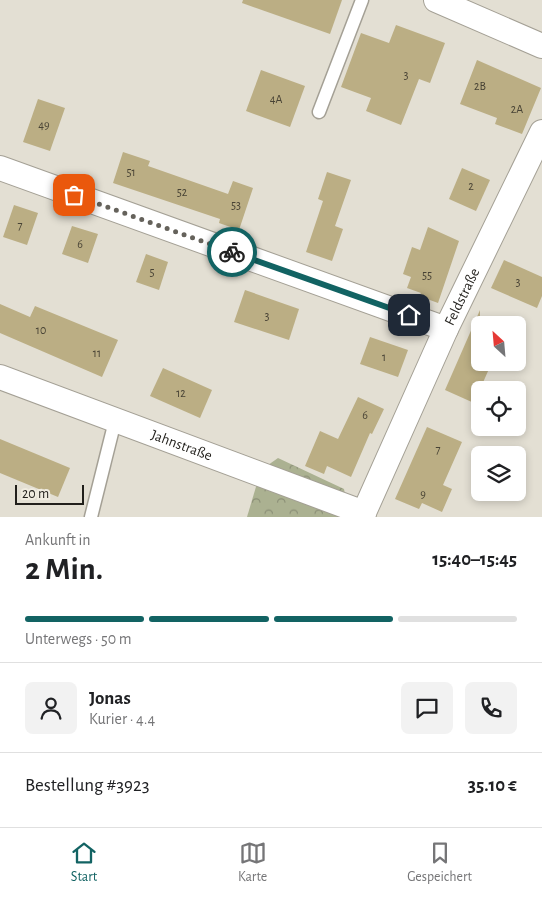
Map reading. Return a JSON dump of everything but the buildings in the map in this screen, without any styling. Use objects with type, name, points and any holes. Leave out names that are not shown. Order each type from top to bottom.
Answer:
[{"type":"street","points":[[436,0],[542,46]]},
{"type":"street","name":"Feldstraße","points":[[363,515],[446,329],[542,132]]},
{"type":"street","points":[[0,168],[446,329]]},
{"type":"street","name":"Jahnstraße","points":[[0,377],[363,515]]},
{"type":"lane","points":[[319,112],[362,0]]},
{"type":"lane","points":[[91,517],[115,421]]},
{"type":"green space","points":[[278,458],[344,489],[349,517],[247,517],[261,470]]},
{"type":"way so far","points":[[74,195],[232,252]]},
{"type":"route","points":[[232,252],[409,315]]}]
